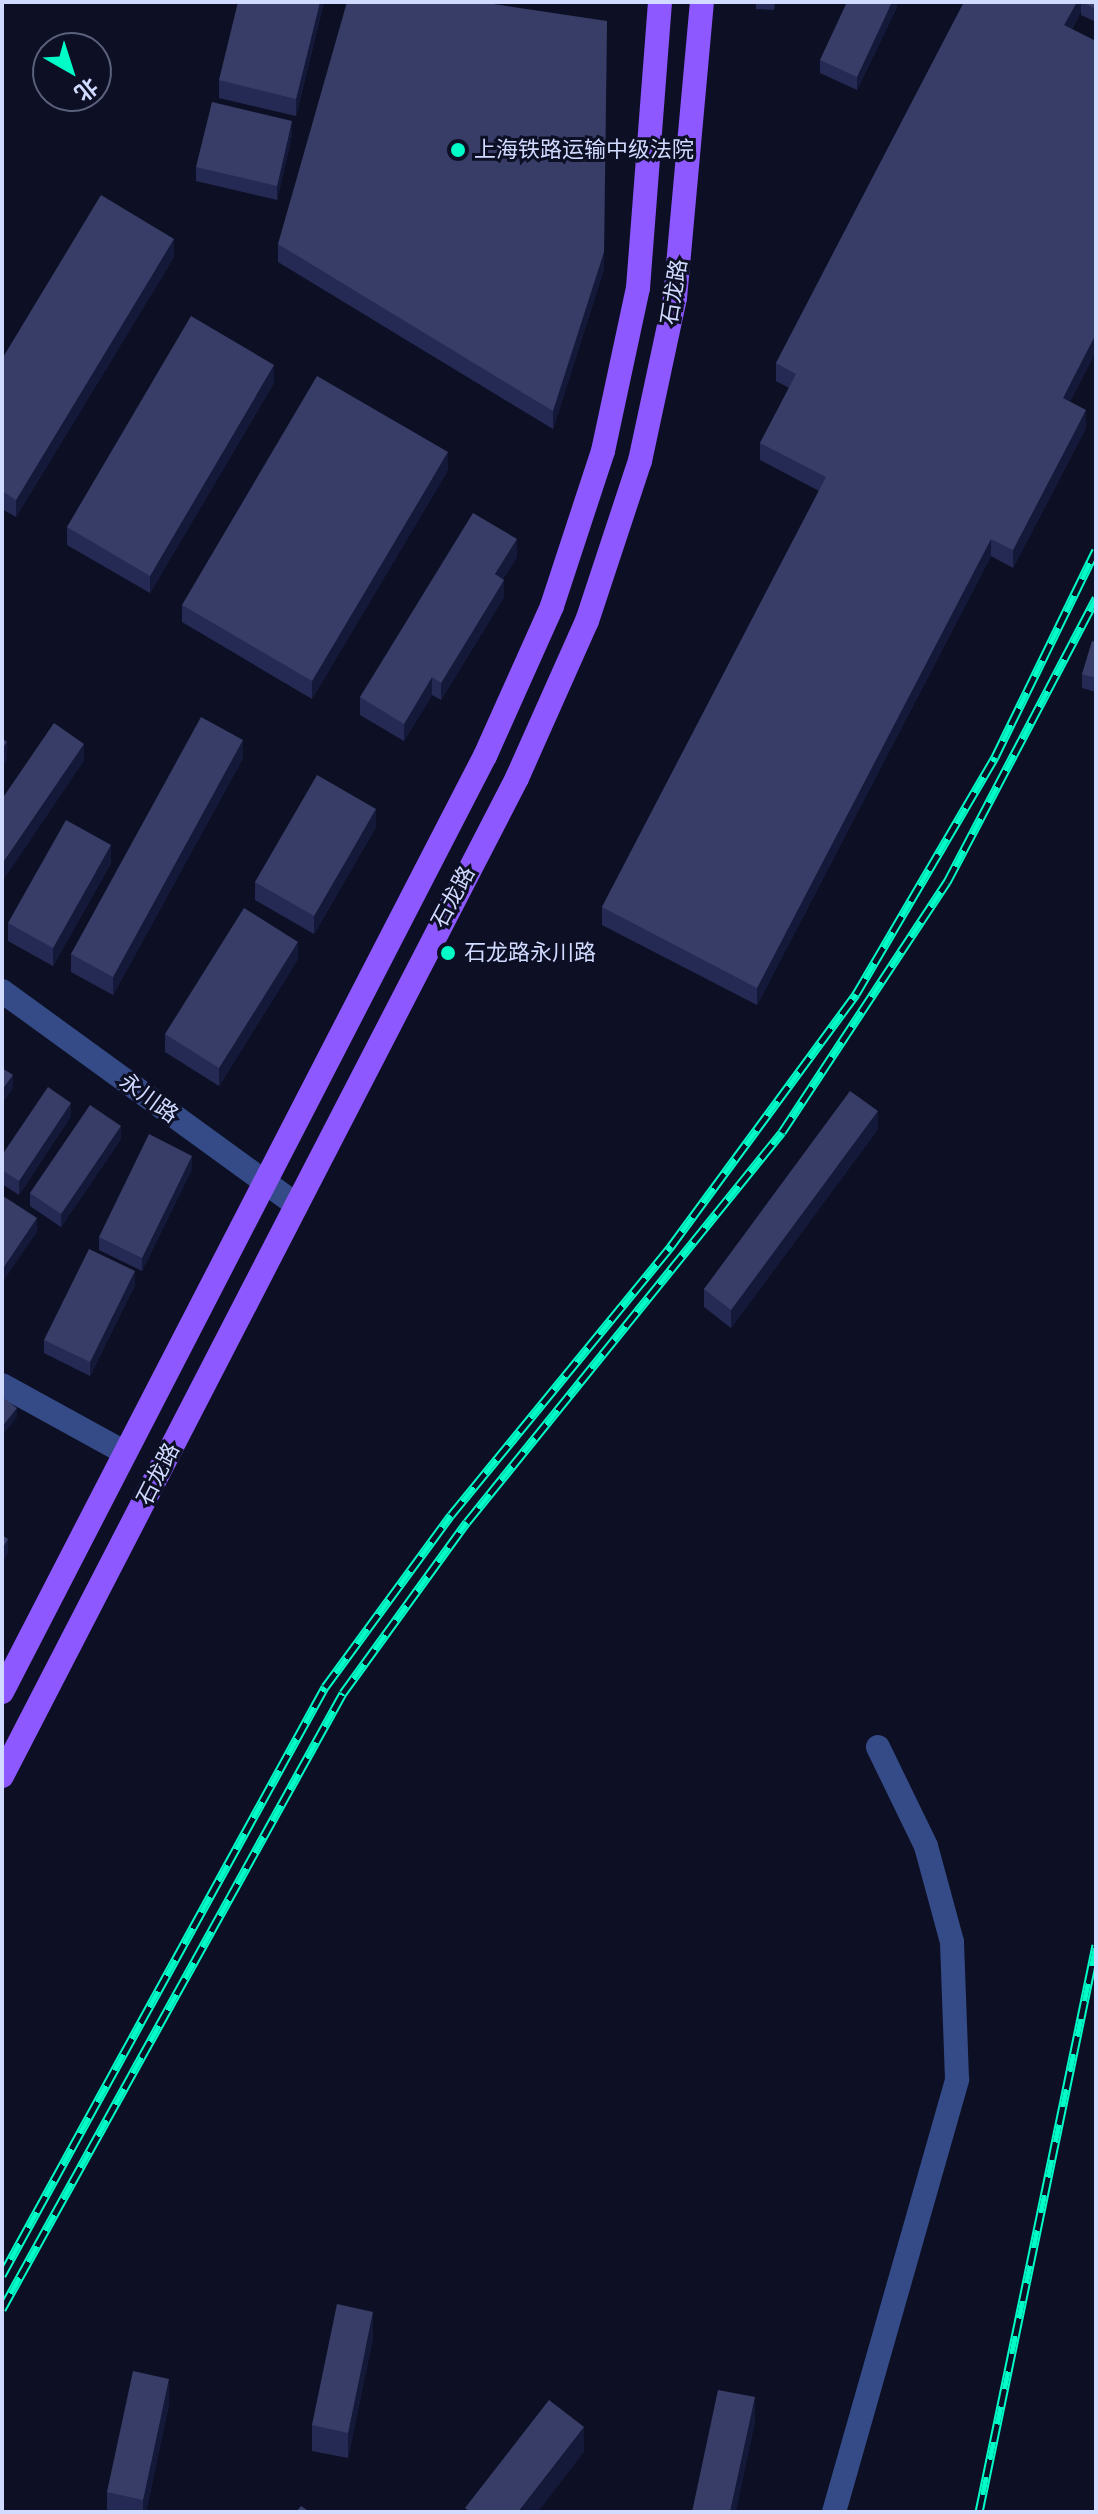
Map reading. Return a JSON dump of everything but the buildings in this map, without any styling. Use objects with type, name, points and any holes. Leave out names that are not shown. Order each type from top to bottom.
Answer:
[{"type":"main road","name":"石龙路","points":[[2,1692],[122,1451],[266,1183],[485,756],[552,606],[603,451],[638,288],[660,2]]},
{"type":"main road","name":"石龙路","points":[[2,1776],[517,778],[611,548],[640,461],[675,298],[702,2]]},
{"type":"street","name":"永川路","points":[[2,991],[297,1205]]},
{"type":"street","points":[[2,1385],[122,1451]]},
{"type":"street","points":[[834,2512],[957,2079],[952,1942],[926,1846],[878,1747]]},
{"type":"railway","points":[[2,2275],[325,1687],[451,1515],[671,1246],[856,994],[995,757],[1096,550]]},
{"type":"railway","points":[[2,2309],[343,1693],[467,1522],[782,1132],[947,882],[1096,598]]},
{"type":"railway","points":[[979,2512],[1096,1945]]},
{"type":"place","name":"上海铁路运输中级法院","points":[[458,150]]},
{"type":"place","name":"石龙路永川路","points":[[448,953]]}]
